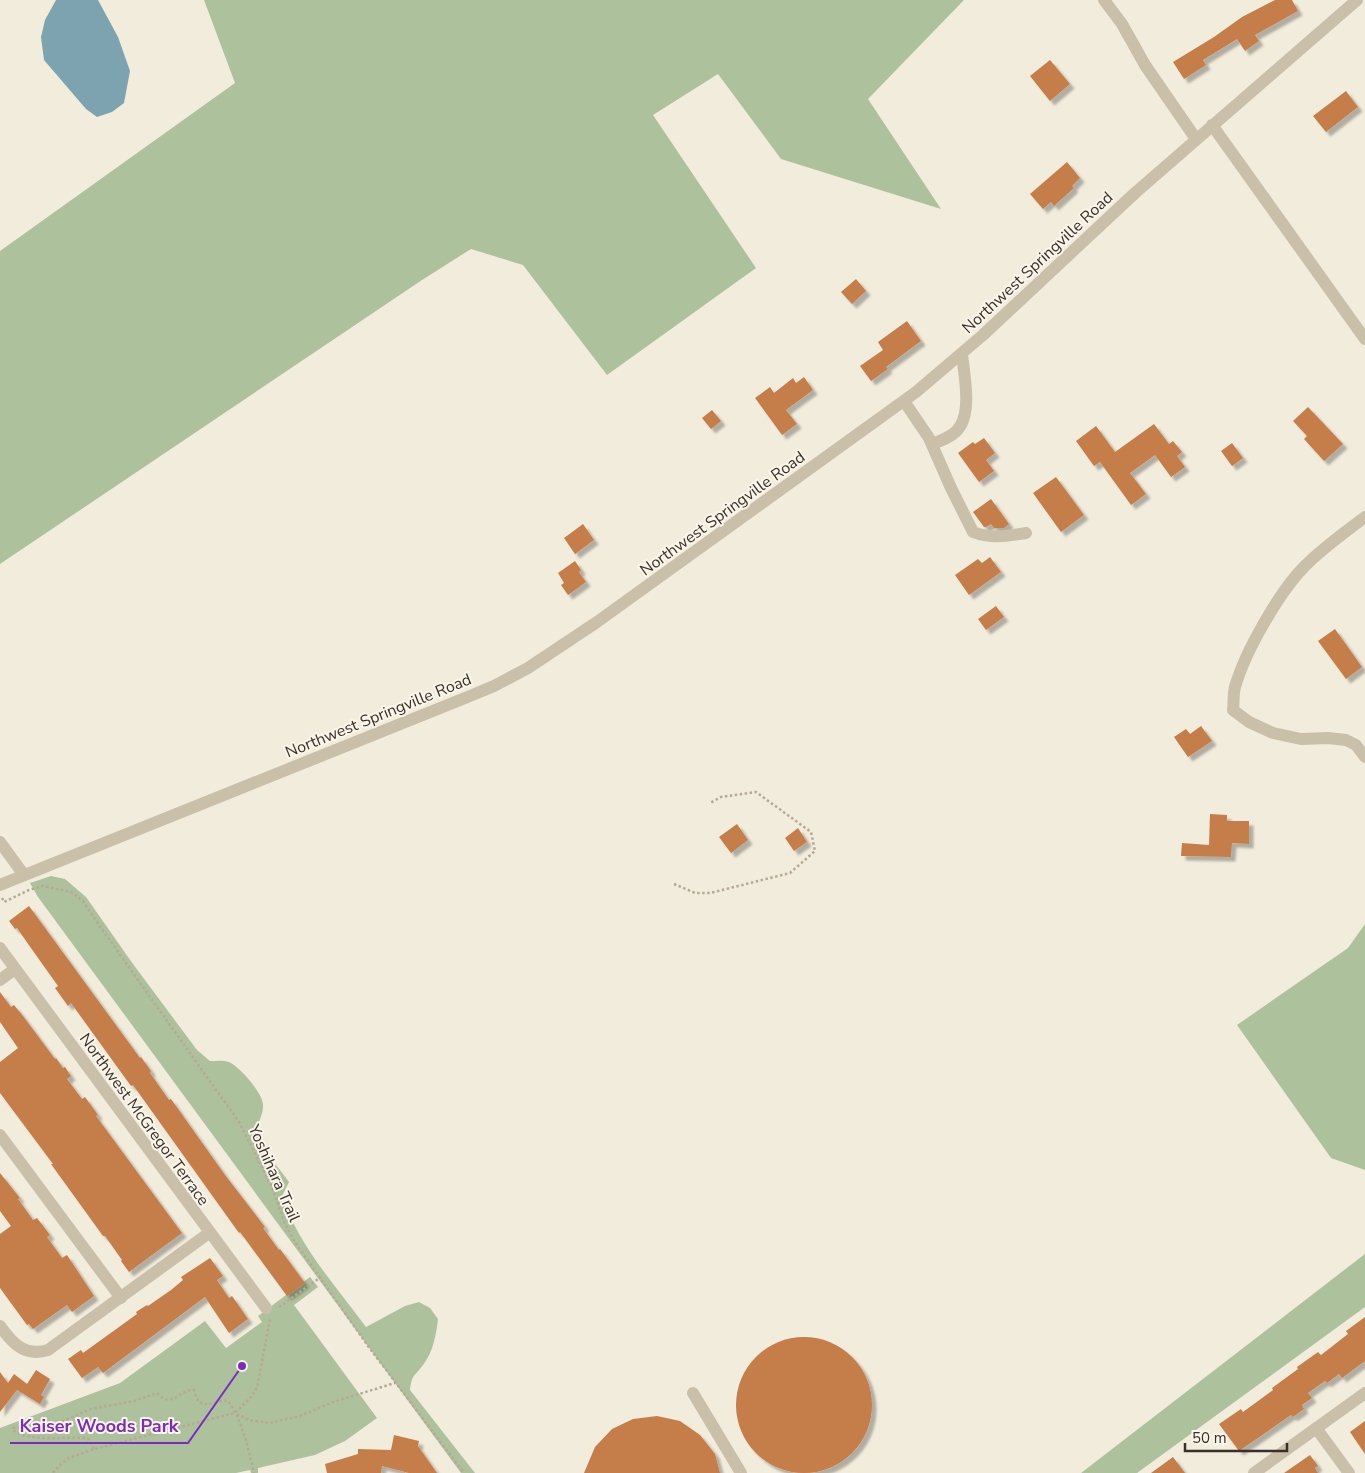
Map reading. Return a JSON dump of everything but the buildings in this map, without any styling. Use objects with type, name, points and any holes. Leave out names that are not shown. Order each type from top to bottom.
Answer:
[{"type":"street","points":[[1104,0],[1122,24],[1145,65],[1196,139]]},
{"type":"street","name":"Northwest Springville Road","points":[[0,885],[470,696],[512,676],[597,622],[904,401],[962,354],[1135,193],[1357,0]]},
{"type":"street","points":[[1212,125],[1365,340]]},
{"type":"street","points":[[932,444],[941,441],[959,429],[964,416],[966,400],[962,354]]},
{"type":"street","points":[[904,401],[932,444],[973,532],[985,536],[1003,537],[1026,533]]},
{"type":"street","points":[[1365,517],[1331,543],[1303,568],[1284,592],[1252,645],[1235,688],[1233,710],[1249,722],[1273,733],[1302,739],[1328,738],[1346,740],[1356,745],[1365,758]]},
{"type":"street","points":[[0,842],[24,875]]},
{"type":"street","name":"Northwest McGregor Terrace","points":[[0,948],[209,1233],[270,1311]]},
{"type":"street","points":[[0,980],[15,969]]},
{"type":"street","points":[[0,1135],[120,1298]]},
{"type":"street","points":[[0,1326],[15,1345],[22,1350],[33,1353],[41,1352],[54,1346],[209,1233]]},
{"type":"street","points":[[693,1393],[741,1473]]},
{"type":"street","points":[[1254,1473],[1365,1393]]},
{"type":"street","points":[[1316,1428],[1349,1473]]},
{"type":"path","points":[[674,884],[695,893],[710,893],[790,873],[815,851],[811,832],[756,792],[721,796],[710,803]]},
{"type":"path","name":"Yoshihara Trail","points":[[4,902],[42,886],[73,893],[88,906],[99,926],[240,1122],[272,1187],[290,1234],[368,1346],[464,1473]]},
{"type":"path","points":[[52,1473],[69,1458],[94,1449],[235,1413],[252,1397],[257,1388],[270,1311],[321,1277]]},
{"type":"path","points":[[235,1413],[249,1420],[270,1423],[300,1416],[333,1402],[395,1383]]},
{"type":"path","points":[[94,1449],[88,1439],[41,1438],[14,1431],[13,1428],[51,1426],[91,1409],[134,1401],[157,1393],[164,1399],[173,1400],[188,1390],[194,1390],[196,1398],[202,1404],[228,1401],[246,1441],[254,1473]]},
{"type":"green space","points":[[204,0],[964,0],[868,99],[941,209],[781,159],[718,74],[653,115],[756,268],[607,375],[523,265],[471,249],[0,564],[0,251],[235,83]]},
{"type":"green space","points":[[51,876],[65,879],[86,897],[197,1050],[210,1061],[225,1061],[234,1065],[256,1089],[263,1102],[258,1127],[260,1141],[289,1182],[282,1196],[289,1214],[308,1248],[366,1327],[405,1306],[419,1302],[430,1308],[438,1319],[432,1349],[413,1378],[410,1390],[475,1473],[461,1473],[38,897],[30,883]]},
{"type":"green space","points":[[1365,924],[1365,1170],[1331,1158],[1237,1025],[1348,948]]},
{"type":"green space","points":[[1365,1254],[1365,1307],[1137,1473],[1081,1473]]},
{"type":"green space","points":[[310,1277],[318,1287],[294,1305],[377,1418],[345,1441],[315,1455],[258,1468],[258,1473],[251,1473],[250,1470],[236,1473],[0,1473],[0,1428],[120,1383],[205,1321],[226,1348],[262,1322],[258,1316]]},
{"type":"water","points":[[56,0],[98,0],[118,37],[130,71],[124,103],[112,112],[97,117],[86,109],[44,60],[41,37],[45,20]]},
{"type":"place","name":"Kaiser Woods Park","points":[[242,1366]]}]
